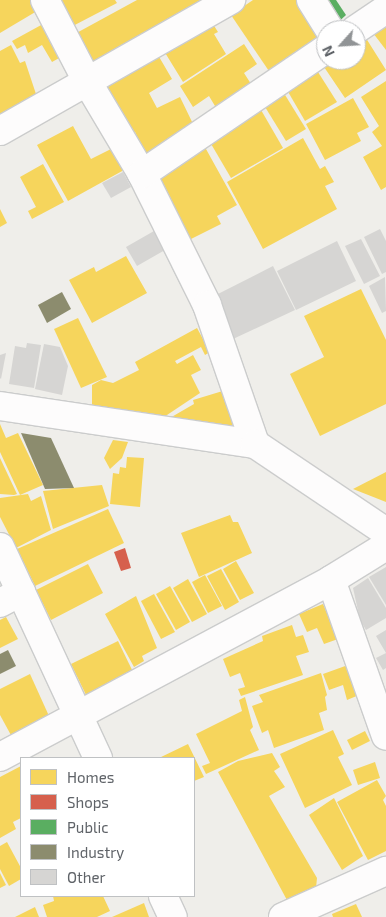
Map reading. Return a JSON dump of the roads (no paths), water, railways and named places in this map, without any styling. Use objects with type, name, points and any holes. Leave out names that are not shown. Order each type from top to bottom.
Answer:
[{"type":"street","points":[[45,0],[88,83],[142,174],[207,305],[255,444]]},
{"type":"street","points":[[0,131],[88,83],[231,0]]},
{"type":"street","points":[[311,0],[324,20]]},
{"type":"street","points":[[366,23],[386,9]]},
{"type":"street","points":[[142,174],[316,57]]},
{"type":"street","points":[[0,406],[255,444],[386,532]]},
{"type":"street","points":[[0,757],[77,714],[331,580],[386,546]]},
{"type":"street","points":[[0,547],[10,598],[77,714],[98,757]]},
{"type":"street","points":[[331,580],[386,736]]},
{"type":"street","points":[[283,917],[386,871]]},
{"type":"street","points":[[163,897],[173,917]]}]
